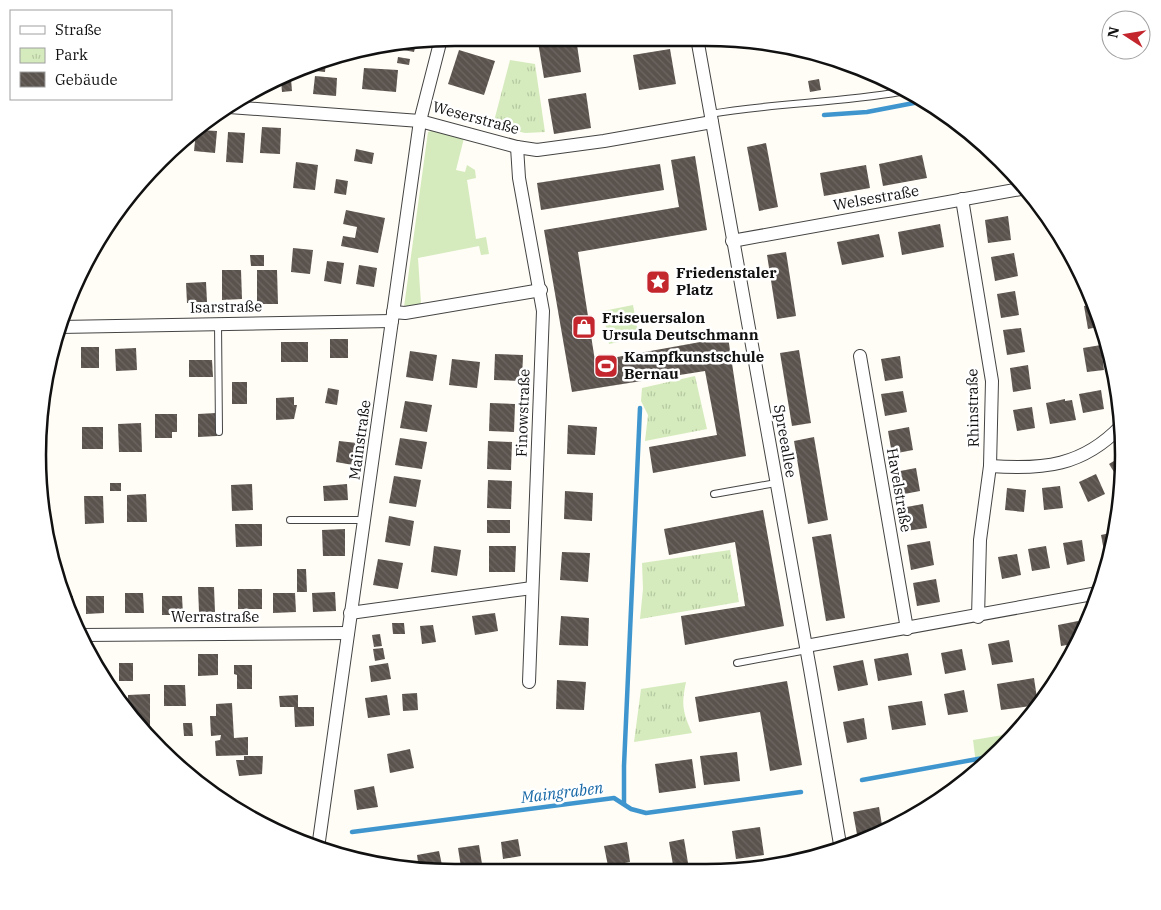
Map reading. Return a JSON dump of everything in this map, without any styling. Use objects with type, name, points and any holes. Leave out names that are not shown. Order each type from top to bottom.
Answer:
[{"type":"street","name":"Spreeallee","points":[[698,46],[732,241],[807,648],[840,841]]},
{"type":"street","name":"Mainstraße","points":[[319,840],[420,120],[439,47]]},
{"type":"street","name":"Weserstraße","points":[[241,107],[420,120],[517,147],[537,150],[711,118]]},
{"type":"street","name":"Finowstraße","points":[[517,147],[519,178],[544,311],[529,682]]},
{"type":"street","name":"Welsestraße","points":[[732,241],[1017,190]]},
{"type":"street","name":"Rhinstraße","points":[[962,199],[992,381],[990,466],[980,540],[978,617]]},
{"type":"street","name":"Isarstraße","points":[[67,327],[392,316],[541,290]]},
{"type":"street","name":"Havelstraße","points":[[860,356],[907,629]]},
{"type":"street","points":[[990,466],[1022,468],[1068,462],[1106,442],[1114,433]]},
{"type":"street","points":[[350,613],[532,588]]},
{"type":"street","points":[[807,648],[1090,595]]},
{"type":"street","name":"Werrastraße","points":[[88,635],[348,633]]},
{"type":"lane","points":[[711,118],[765,106],[825,102],[895,93]]},
{"type":"lane","points":[[218,323],[219,432]]},
{"type":"lane","points":[[714,494],[776,483]]},
{"type":"lane","points":[[290,520],[365,520]]},
{"type":"lane","points":[[738,663],[807,648]]},
{"type":"green space","points":[[510,60],[535,64],[545,132],[525,133],[493,125]]},
{"type":"green space","points":[[434,130],[464,138],[456,170],[465,172],[467,165],[475,170],[476,178],[467,180],[476,239],[486,237],[489,254],[481,255],[479,246],[418,258],[421,304],[404,307],[428,132]]},
{"type":"green space","points":[[633,305],[639,338],[609,344],[603,311]]},
{"type":"green space","points":[[695,376],[707,429],[645,441],[648,415],[641,401],[642,388]]},
{"type":"green space","points":[[730,550],[739,602],[640,619],[643,589],[642,563]]},
{"type":"green space","points":[[686,682],[684,708],[692,733],[634,742],[641,689]]},
{"type":"green space","points":[[1004,735],[976,762],[973,740]]},
{"type":"building","points":[[539,46],[577,46],[581,72],[544,78]]},
{"type":"building","points":[[415,49],[414,52],[403,50]]},
{"type":"building","points":[[670,49],[676,84],[639,90],[633,55]]},
{"type":"building","points":[[459,50],[495,61],[484,95],[448,84]]},
{"type":"building","points":[[398,57],[410,59],[409,65],[397,63]]},
{"type":"building","points":[[325,68],[325,72],[316,71]]},
{"type":"building","points":[[364,68],[398,70],[396,92],[362,89]]},
{"type":"building","points":[[315,76],[337,78],[336,96],[313,94]]},
{"type":"building","points":[[819,79],[821,90],[810,92],[808,81]]},
{"type":"building","points":[[291,80],[292,91],[282,92],[281,85]]},
{"type":"building","points":[[586,93],[591,128],[554,134],[548,99]]},
{"type":"building","points":[[262,127],[281,128],[280,154],[260,153]]},
{"type":"building","points":[[207,130],[217,131],[215,153],[194,151],[195,140]]},
{"type":"building","points":[[228,132],[245,133],[243,163],[226,162]]},
{"type":"building","points":[[766,143],[778,207],[759,211],[747,147]]},
{"type":"building","points":[[356,149],[374,153],[372,164],[354,161]]},
{"type":"building","points":[[922,155],[927,178],[883,186],[879,164]]},
{"type":"building","points":[[695,156],[707,230],[578,252],[595,361],[728,337],[746,456],[653,473],[649,447],[717,435],[705,371],[572,392],[544,230],[679,207],[671,160]]},
{"type":"building","points":[[296,162],[318,165],[315,190],[293,188]]},
{"type":"building","points":[[660,164],[664,190],[541,210],[537,183]]},
{"type":"building","points":[[866,165],[870,188],[824,196],[820,173]]},
{"type":"building","points":[[336,179],[348,181],[346,195],[334,193]]},
{"type":"building","points":[[346,210],[385,218],[378,253],[341,246],[343,236],[355,238],[357,227],[343,224]]},
{"type":"building","points":[[1008,216],[1011,240],[988,243],[985,220]]},
{"type":"building","points":[[940,224],[944,247],[902,255],[898,232]]},
{"type":"building","points":[[879,234],[884,257],[842,265],[837,242]]},
{"type":"building","points":[[293,248],[313,250],[310,274],[291,272]]},
{"type":"building","points":[[786,252],[796,316],[777,319],[767,255]]},
{"type":"building","points":[[1014,253],[1018,276],[995,281],[991,257]]},
{"type":"building","points":[[250,255],[264,255],[264,266],[251,266]]},
{"type":"building","points":[[327,261],[344,263],[341,284],[324,281]]},
{"type":"building","points":[[359,265],[377,268],[374,287],[356,284]]},
{"type":"building","points":[[222,270],[241,270],[242,299],[222,300]]},
{"type":"building","points":[[257,270],[277,270],[278,304],[257,304]]},
{"type":"building","points":[[206,282],[207,302],[187,303],[186,283]]},
{"type":"building","points":[[1015,291],[1019,315],[1001,318],[997,294]]},
{"type":"building","points":[[1084,306],[1086,306],[1094,328],[1088,329]]},
{"type":"building","points":[[1021,328],[1025,352],[1007,355],[1003,330]]},
{"type":"building","points":[[330,339],[348,339],[348,358],[330,358]]},
{"type":"building","points":[[281,342],[308,342],[308,362],[281,362]]},
{"type":"building","points":[[1100,345],[1104,370],[1087,372],[1083,348]]},
{"type":"building","points":[[81,347],[99,347],[99,368],[81,368]]},
{"type":"building","points":[[136,348],[137,370],[116,371],[115,349]]},
{"type":"building","points":[[799,350],[811,423],[792,426],[780,353]]},
{"type":"building","points":[[410,351],[437,355],[433,381],[406,377]]},
{"type":"building","points":[[495,354],[523,355],[522,381],[494,380]]},
{"type":"building","points":[[900,356],[903,378],[885,381],[881,359]]},
{"type":"building","points":[[452,359],[480,362],[477,388],[449,385]]},
{"type":"building","points":[[189,360],[212,360],[213,377],[189,377]]},
{"type":"building","points":[[1028,365],[1031,389],[1013,392],[1010,368]]},
{"type":"building","points":[[232,382],[247,382],[247,404],[232,404]]},
{"type":"building","points":[[328,388],[339,390],[337,405],[325,403]]},
{"type":"building","points":[[1101,390],[1104,409],[1083,413],[1079,394]]},
{"type":"building","points":[[903,391],[907,412],[885,416],[881,394]]},
{"type":"building","points":[[294,397],[294,405],[297,405],[294,419],[276,420],[276,398]]},
{"type":"building","points":[[1065,399],[1065,401],[1072,400],[1076,420],[1050,424],[1046,403]]},
{"type":"building","points":[[405,401],[432,405],[427,432],[400,428]]},
{"type":"building","points":[[490,403],[515,404],[514,432],[489,431]]},
{"type":"building","points":[[1032,407],[1035,428],[1017,431],[1013,410]]},
{"type":"building","points":[[216,413],[217,436],[198,437],[198,414]]},
{"type":"building","points":[[155,414],[177,414],[177,432],[172,432],[172,438],[155,438]]},
{"type":"building","points":[[141,423],[142,452],[119,452],[118,424]]},
{"type":"building","points":[[568,425],[597,427],[595,455],[567,454]]},
{"type":"building","points":[[82,427],[103,427],[103,449],[82,449]]},
{"type":"building","points":[[909,427],[913,450],[892,454],[888,431]]},
{"type":"building","points":[[814,437],[828,520],[808,524],[794,441]]},
{"type":"building","points":[[400,438],[427,442],[422,469],[395,465]]},
{"type":"building","points":[[339,441],[357,443],[353,465],[336,462]]},
{"type":"building","points":[[488,441],[512,442],[511,470],[487,469]]},
{"type":"building","points":[[1115,460],[1114,472],[1109,464]]},
{"type":"building","points":[[916,468],[920,491],[899,495],[895,472]]},
{"type":"building","points":[[1096,474],[1105,494],[1088,502],[1079,482]]},
{"type":"building","points":[[394,476],[421,480],[416,507],[389,503]]},
{"type":"building","points":[[488,480],[512,481],[511,509],[487,508]]},
{"type":"building","points":[[110,483],[121,483],[121,491],[110,491]]},
{"type":"building","points":[[252,484],[253,510],[232,511],[231,485]]},
{"type":"building","points":[[347,484],[348,500],[324,501],[323,486]]},
{"type":"building","points":[[1060,486],[1063,508],[1044,510],[1042,488]]},
{"type":"building","points":[[1007,488],[1026,490],[1024,512],[1005,510]]},
{"type":"building","points":[[565,491],[593,493],[592,521],[564,519]]},
{"type":"building","points":[[146,494],[147,522],[127,522],[127,495]]},
{"type":"building","points":[[84,496],[103,496],[104,523],[85,524]]},
{"type":"building","points":[[923,504],[927,528],[905,531],[901,508]]},
{"type":"building","points":[[763,510],[784,626],[685,645],[681,616],[745,606],[735,542],[669,555],[664,529]]},
{"type":"building","points":[[389,516],[414,521],[410,546],[385,542]]},
{"type":"building","points":[[487,520],[510,520],[510,533],[487,533]]},
{"type":"building","points":[[235,524],[262,524],[262,546],[236,547]]},
{"type":"building","points":[[345,529],[345,556],[323,556],[322,530]]},
{"type":"building","points":[[831,534],[845,618],[826,621],[812,537]]},
{"type":"building","points":[[1107,534],[1104,549],[1101,535]]},
{"type":"building","points":[[1082,540],[1085,561],[1067,565],[1063,543]]},
{"type":"building","points":[[930,541],[934,565],[911,570],[907,545]]},
{"type":"building","points":[[434,546],[461,550],[457,576],[431,572]]},
{"type":"building","points":[[489,546],[516,546],[515,572],[489,572]]},
{"type":"building","points":[[1046,546],[1050,568],[1032,571],[1028,549]]},
{"type":"building","points":[[562,552],[590,553],[588,582],[560,580]]},
{"type":"building","points":[[1017,554],[1021,575],[1002,579],[998,557]]},
{"type":"building","points":[[378,559],[403,563],[398,589],[373,585]]},
{"type":"building","points":[[297,569],[306,569],[307,592],[297,592]]},
{"type":"building","points":[[936,579],[940,602],[917,606],[913,583]]},
{"type":"building","points":[[198,587],[214,587],[215,612],[199,612]]},
{"type":"building","points":[[238,589],[262,589],[262,609],[238,609]]},
{"type":"building","points":[[335,592],[336,611],[313,612],[312,593]]},
{"type":"building","points":[[125,593],[143,593],[144,613],[125,613]]},
{"type":"building","points":[[273,593],[295,593],[296,612],[273,613]]},
{"type":"building","points":[[86,596],[104,596],[104,613],[86,614]]},
{"type":"building","points":[[162,596],[182,596],[183,615],[162,615]]},
{"type":"building","points":[[495,613],[498,631],[475,635],[472,616]]},
{"type":"building","points":[[561,616],[589,618],[588,646],[559,645]]},
{"type":"building","points":[[1078,621],[1068,645],[1061,646],[1058,625]]},
{"type":"building","points":[[392,623],[404,623],[405,634],[393,634]]},
{"type":"building","points":[[433,625],[436,642],[422,644],[420,626]]},
{"type":"building","points":[[380,634],[382,646],[374,647],[372,635]]},
{"type":"building","points":[[1009,640],[1013,662],[992,665],[988,644]]},
{"type":"building","points":[[383,648],[385,659],[375,661],[373,649]]},
{"type":"building","points":[[962,649],[966,670],[945,674],[941,653]]},
{"type":"building","points":[[908,653],[912,675],[878,681],[874,659]]},
{"type":"building","points":[[198,654],[218,654],[218,675],[198,676]]},
{"type":"building","points":[[863,660],[868,685],[838,691],[833,666]]},
{"type":"building","points":[[119,663],[133,663],[133,681],[119,681]]},
{"type":"building","points":[[388,663],[391,679],[371,682],[369,666]]},
{"type":"building","points":[[234,665],[252,665],[252,689],[237,689],[237,675],[234,674]]},
{"type":"building","points":[[1034,678],[1037,695],[1028,706],[1001,710],[997,684]]},
{"type":"building","points":[[557,680],[586,682],[584,710],[556,709]]},
{"type":"building","points":[[787,681],[802,765],[770,771],[760,712],[699,722],[695,697]]},
{"type":"building","points":[[164,685],[185,685],[186,706],[164,706]]},
{"type":"building","points":[[964,690],[968,712],[948,715],[944,694]]},
{"type":"building","points":[[417,693],[418,710],[403,711],[402,694]]},
{"type":"building","points":[[150,694],[150,727],[128,700],[128,695]]},
{"type":"building","points":[[298,695],[298,707],[314,707],[314,726],[295,727],[294,707],[280,707],[279,696]]},
{"type":"building","points":[[387,695],[390,715],[368,718],[365,698]]},
{"type":"building","points":[[922,701],[926,725],[892,730],[888,706]]},
{"type":"building","points":[[232,703],[234,738],[248,737],[248,755],[216,756],[215,741],[220,740],[221,735],[211,736],[210,716],[216,716],[216,704]]},
{"type":"building","points":[[864,718],[867,739],[847,743],[843,722]]},
{"type":"building","points":[[183,723],[192,723],[193,736],[184,736]]},
{"type":"building","points":[[410,749],[414,768],[390,773],[387,754]]},
{"type":"building","points":[[737,752],[740,781],[704,785],[700,756]]},
{"type":"building","points":[[244,756],[263,756],[262,774],[239,776],[236,760],[244,760]]},
{"type":"building","points":[[692,759],[696,788],[659,793],[655,764]]},
{"type":"building","points":[[374,786],[378,807],[357,810],[354,790]]},
{"type":"building","points":[[879,807],[882,824],[857,835],[853,812]]},
{"type":"building","points":[[760,827],[764,855],[736,859],[732,831]]},
{"type":"building","points":[[518,839],[521,856],[503,859],[501,842]]},
{"type":"building","points":[[684,839],[688,863],[673,864],[669,842]]},
{"type":"building","points":[[627,842],[630,862],[608,864],[604,846]]},
{"type":"building","points":[[479,845],[482,864],[461,864],[458,848]]},
{"type":"building","points":[[439,851],[442,864],[418,862],[417,855]]},
{"type":"waterway","points":[[824,115],[867,112],[913,103]]},
{"type":"waterway","points":[[624,804],[624,766],[640,408]]},
{"type":"waterway","name":"Maingraben","points":[[862,780],[980,759]]},
{"type":"waterway","name":"Maingraben","points":[[352,832],[614,798],[631,809],[646,813],[801,792]]},
{"type":"place","name":"Friedenstaler Platz","points":[[658,282]]},
{"type":"place","name":"Friseuersalon Ursula Deutschmann","points":[[584,327]]},
{"type":"place","name":"Kampfkunstschule Bernau","points":[[606,366]]}]
